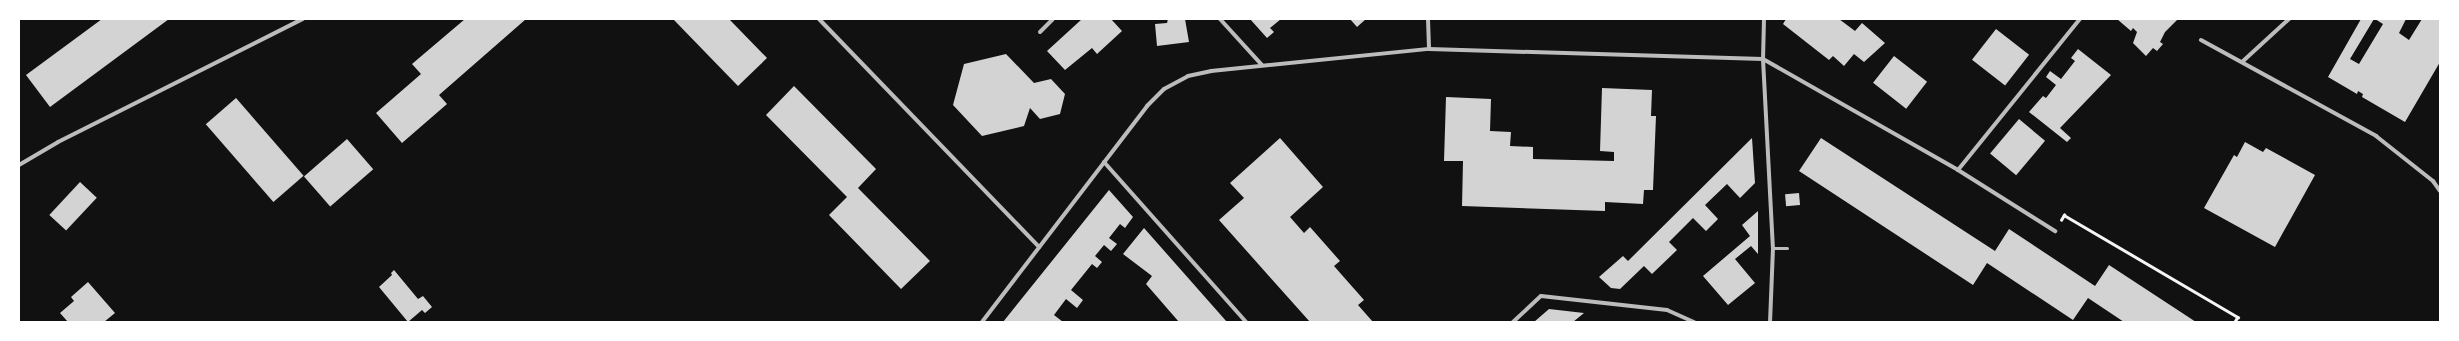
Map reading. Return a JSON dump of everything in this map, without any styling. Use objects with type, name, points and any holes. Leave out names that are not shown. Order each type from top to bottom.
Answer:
[{"type":"street","points":[[19,166],[58,142],[303,19]]},
{"type":"street","points":[[819,19],[1039,247]]},
{"type":"street","points":[[1040,32],[1053,19]]},
{"type":"street","points":[[1220,19],[1262,65]]},
{"type":"street","points":[[1428,19],[1429,49]]},
{"type":"street","points":[[1764,19],[1763,59],[1773,248],[1770,322]]},
{"type":"street","points":[[1958,170],[2080,19]]},
{"type":"street","points":[[2242,62],[2289,19]]},
{"type":"street","points":[[2201,40],[2376,136],[2433,181],[2440,191]]},
{"type":"street","points":[[982,322],[1147,106],[1164,89],[1188,76],[1262,65],[1429,49],[1763,59],[1958,170],[2055,231]]},
{"type":"street","points":[[1104,162],[1246,322]]},
{"type":"street","points":[[1513,322],[1541,296],[1667,310],[1694,322]]},
{"type":"lane","points":[[1773,248],[1787,248]]},
{"type":"path","points":[[2055,231],[2064,215],[2238,317],[2235,322]]},
{"type":"building","points":[[102,19],[169,19],[50,107],[26,75]]},
{"type":"building","points":[[465,19],[526,19],[439,95],[447,104],[402,143],[376,113],[421,74],[412,64]]},
{"type":"building","points":[[673,19],[729,19],[767,58],[738,86]]},
{"type":"building","points":[[1082,19],[1111,19],[1122,31],[1097,54],[1092,48],[1065,70],[1047,51]]},
{"type":"building","points":[[1168,19],[1185,19],[1189,42],[1157,46],[1155,24],[1167,23]]},
{"type":"building","points":[[1250,19],[1281,19],[1270,28],[1274,32],[1267,38]]},
{"type":"building","points":[[1350,19],[1366,19],[1357,27]]},
{"type":"building","points":[[1786,19],[1839,19],[1855,31],[1862,23],[1885,43],[1864,62],[1854,54],[1844,66],[1833,56],[1829,60],[1783,24]]},
{"type":"building","points":[[2117,19],[2178,19],[2165,32],[2160,42],[2163,44],[2157,51],[2153,48],[2146,56],[2133,43],[2137,32],[2133,28],[2131,31]]},
{"type":"building","points":[[2361,19],[2374,19],[2350,59],[2359,64],[2383,24],[2375,19],[2406,19],[2399,33],[2409,40],[2422,19],[2440,19],[2440,62],[2405,122],[2362,97],[2363,94],[2358,91],[2357,94],[2328,77]]},
{"type":"building","points":[[1996,29],[2029,55],[2005,86],[1972,60]]},
{"type":"building","points":[[2078,49],[2111,75],[2060,128],[2071,138],[2067,142],[2029,112],[2043,96],[2046,98],[2056,85],[2046,77],[2050,71],[2061,79],[2075,61],[2071,58]]},
{"type":"building","points":[[1006,54],[1034,83],[1051,79],[1065,94],[1060,114],[1040,119],[1030,108],[1024,126],[982,136],[953,105],[964,64]]},
{"type":"building","points":[[1894,56],[1927,82],[1906,109],[1873,83]]},
{"type":"building","points":[[794,86],[876,169],[858,188],[930,261],[901,289],[829,215],[847,197],[766,115]]},
{"type":"building","points":[[1602,88],[1652,90],[1651,116],[1656,116],[1653,190],[1644,190],[1643,204],[1605,202],[1605,211],[1462,206],[1463,161],[1444,161],[1446,97],[1491,99],[1490,131],[1511,132],[1510,146],[1533,147],[1533,159],[1614,161],[1614,152],[1600,151]]},
{"type":"building","points":[[236,98],[304,176],[273,202],[206,124]]},
{"type":"building","points":[[2019,119],[2045,141],[2016,175],[1990,153]]},
{"type":"building","points":[[1280,138],[1323,187],[1290,217],[1304,233],[1310,227],[1340,261],[1334,266],[1364,300],[1358,305],[1373,322],[1310,322],[1219,220],[1244,198],[1230,183]]},
{"type":"building","points":[[1752,138],[1755,183],[1740,198],[1727,184],[1705,205],[1718,219],[1706,231],[1693,218],[1669,242],[1677,250],[1652,274],[1644,266],[1620,289],[1611,288],[1599,277],[1623,256],[1628,261]]},
{"type":"building","points":[[1821,138],[1995,251],[2009,229],[2095,286],[2109,265],[2196,322],[2124,322],[2088,298],[2073,320],[1987,263],[1973,285],[1799,171]]},
{"type":"building","points":[[347,139],[373,169],[330,207],[304,176]]},
{"type":"building","points":[[2245,142],[2263,152],[2266,148],[2315,175],[2275,247],[2204,208],[2234,155],[2237,157]]},
{"type":"building","points":[[80,182],[97,198],[66,231],[49,215]]},
{"type":"building","points":[[1109,190],[1133,217],[1125,228],[1120,224],[1109,238],[1117,244],[1111,251],[1104,245],[1095,256],[1102,262],[1097,268],[1092,264],[1071,290],[1083,300],[1077,308],[1066,299],[1054,315],[1063,322],[1003,322]]},
{"type":"building","points":[[1799,193],[1800,205],[1786,206],[1785,194]]},
{"type":"building","points":[[1758,211],[1758,254],[1751,246],[1735,259],[1755,283],[1728,305],[1703,276],[1750,236],[1742,225]]},
{"type":"building","points":[[1144,228],[1227,322],[1179,322],[1146,284],[1152,276],[1123,254]]},
{"type":"building","points":[[394,270],[418,299],[423,296],[432,307],[425,313],[422,310],[408,322],[379,287],[392,275],[391,273]]},
{"type":"building","points":[[88,282],[115,313],[104,322],[68,322],[60,313],[74,301],[71,297]]},
{"type":"building","points":[[1549,309],[1584,313],[1573,322],[1534,322]]}]
